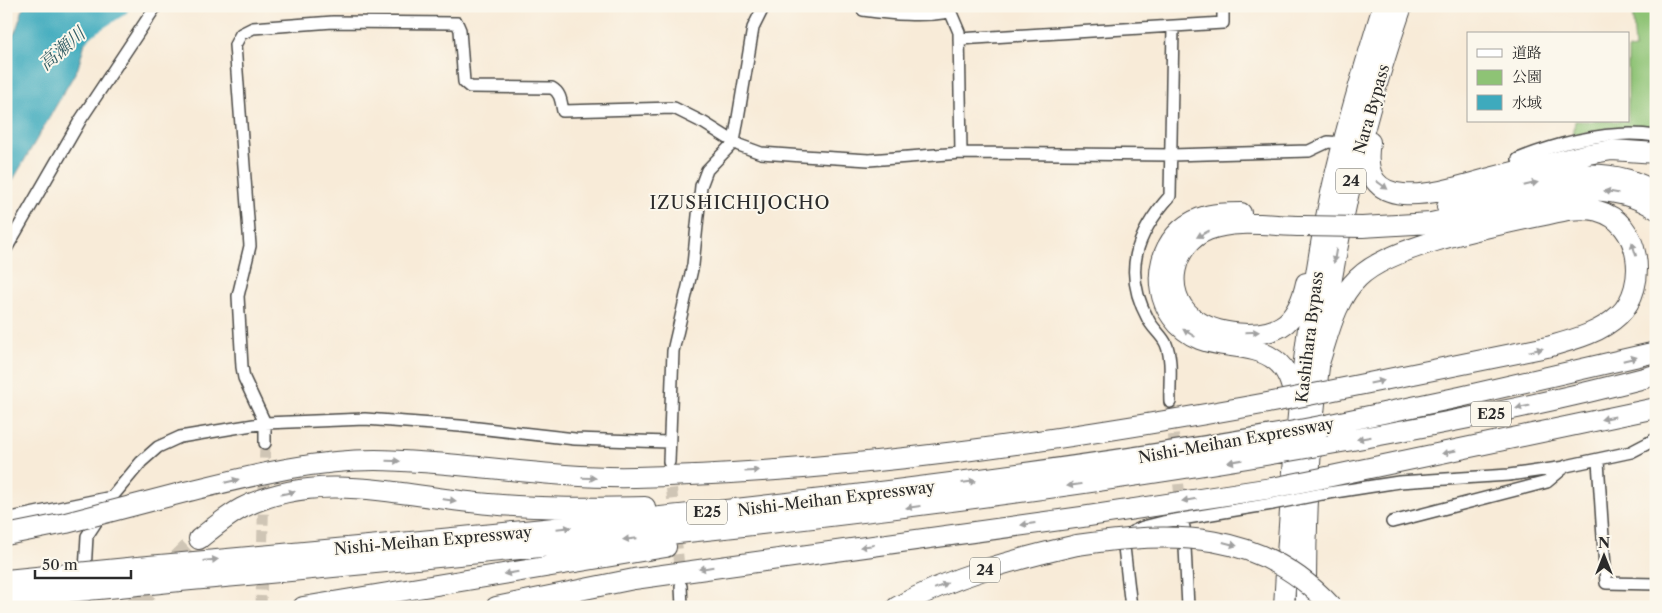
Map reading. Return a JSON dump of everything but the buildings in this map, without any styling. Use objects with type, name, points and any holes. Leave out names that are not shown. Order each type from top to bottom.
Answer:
[{"type":"highway","name":"Nara Bypass","points":[[1332,188],[1343,143],[1383,6]]},
{"type":"highway","name":"Nara Bypass","points":[[1320,360],[1328,294],[1350,189],[1374,94],[1403,6]]},
{"type":"highway","points":[[1403,6],[1393,60],[1372,133],[1368,164],[1374,178],[1392,192],[1409,196],[1437,216],[1504,199],[1564,177],[1596,174],[1624,179],[1656,193]]},
{"type":"highway","points":[[1299,416],[1291,384],[1282,366],[1264,354],[1208,342],[1182,329],[1165,307],[1159,281],[1160,268],[1170,242],[1178,233],[1198,218],[1229,213],[1304,220],[1363,221],[1404,214],[1437,216],[1474,223],[1504,199],[1612,150],[1656,153]]},
{"type":"highway","points":[[1304,220],[1224,227],[1197,236],[1187,244],[1176,264],[1175,288],[1184,308],[1202,323],[1230,332],[1269,331],[1287,322],[1300,302],[1304,291],[1332,188]]},
{"type":"highway","name":"Kashihara Bypass","points":[[1284,607],[1299,416],[1311,308],[1332,188]]},
{"type":"highway","points":[[1437,216],[1504,199],[1600,190],[1631,196],[1656,209]]},
{"type":"highway","points":[[6,535],[66,523],[287,468],[334,462],[372,460],[457,465],[512,472],[592,478],[696,475],[847,464],[939,454],[1095,433],[1278,401],[1496,359],[1577,339],[1602,328],[1620,314],[1631,298],[1636,281],[1638,263],[1634,245],[1626,231],[1614,218],[1598,211],[1567,210],[1471,192],[1437,216],[1389,258],[1372,266],[1357,278],[1344,294],[1333,317],[1320,360]]},
{"type":"highway","name":"Nishi-Meihan Expressway","points":[[6,580],[128,577],[540,548],[818,519],[1055,488],[1283,443],[1326,425],[1499,389],[1656,352]]},
{"type":"highway","name":"Kashihara Bypass","points":[[1306,607],[1306,511],[1320,360]]},
{"type":"highway","name":"Nishi-Meihan Expressway","points":[[6,598],[128,577],[940,486],[1168,453],[1283,443],[1324,445],[1464,420],[1586,393],[1656,375]]},
{"type":"highway","points":[[496,607],[634,579],[1082,517],[1272,496],[1656,408]]},
{"type":"highway","points":[[199,538],[242,508],[288,492],[313,489],[369,489],[489,504],[596,508],[716,504],[882,488],[940,486]]},
{"type":"highway","points":[[303,607],[660,548],[818,519]]},
{"type":"highway","name":"24","points":[[897,607],[951,582],[992,567],[1077,545],[1156,536],[1191,537],[1224,542],[1250,550],[1289,570],[1318,592],[1332,607]]},
{"type":"highway","points":[[6,589],[32,607]]},
{"type":"street","points":[[6,249],[81,119],[156,6]]},
{"type":"street","points":[[669,462],[668,442],[672,428],[673,352],[693,265],[701,186],[707,170],[734,142],[753,28],[764,6]]},
{"type":"street","points":[[958,39],[1223,23],[1224,6]]},
{"type":"street","points":[[863,10],[904,16],[926,16],[949,9],[958,32],[961,153]]},
{"type":"street","points":[[265,443],[265,423],[242,367],[238,296],[250,246],[235,45],[241,34],[253,28],[334,22],[457,23],[460,30],[464,82],[470,87],[552,88],[557,91],[563,111],[674,108],[704,123],[734,142],[761,153],[860,159],[961,153],[1171,155],[1309,151],[1328,142],[1343,143]]},
{"type":"street","points":[[1170,402],[1169,359],[1166,344],[1148,321],[1139,301],[1134,283],[1135,258],[1143,233],[1154,213],[1170,196],[1173,27]]},
{"type":"street","points":[[1518,159],[1545,149],[1606,136],[1656,136]]},
{"type":"street","points":[[83,607],[87,536],[112,497],[141,462],[158,447],[180,437],[265,423],[365,419],[433,423],[575,439],[668,442]]},
{"type":"street","points":[[1322,486],[1509,476],[1598,460],[1630,452],[1656,439]]},
{"type":"street","points":[[1598,460],[1606,583],[1656,584]]},
{"type":"street","points":[[1392,522],[1547,482],[1566,466]]},
{"type":"street","points":[[1131,607],[1124,547],[1132,532],[1143,527],[1272,496]]},
{"type":"street","points":[[6,518],[112,497]]},
{"type":"street","points":[[1184,527],[1188,607]]},
{"type":"street","points":[[681,586],[682,607]]},
{"type":"green space","points":[[1632,6],[1656,6],[1656,128],[1610,128],[1573,136],[1575,122],[1630,122],[1630,49],[1635,48]]},
{"type":"water","points":[[24,6],[95,6],[78,68],[6,192],[6,47],[16,30]]},
{"type":"waterway","name":"高瀬川","points":[[68,42],[91,23],[118,6]]},
{"type":"tunnel","points":[[1170,402],[1181,507]]},
{"type":"tunnel","points":[[261,607],[265,443]]},
{"type":"tunnel","points":[[670,472],[680,578]]},
{"type":"tunnel","points":[[135,607],[159,578],[199,539]]},
{"type":"district","name":"IZUSHICHIJOCHO","points":[[740,203]]}]
